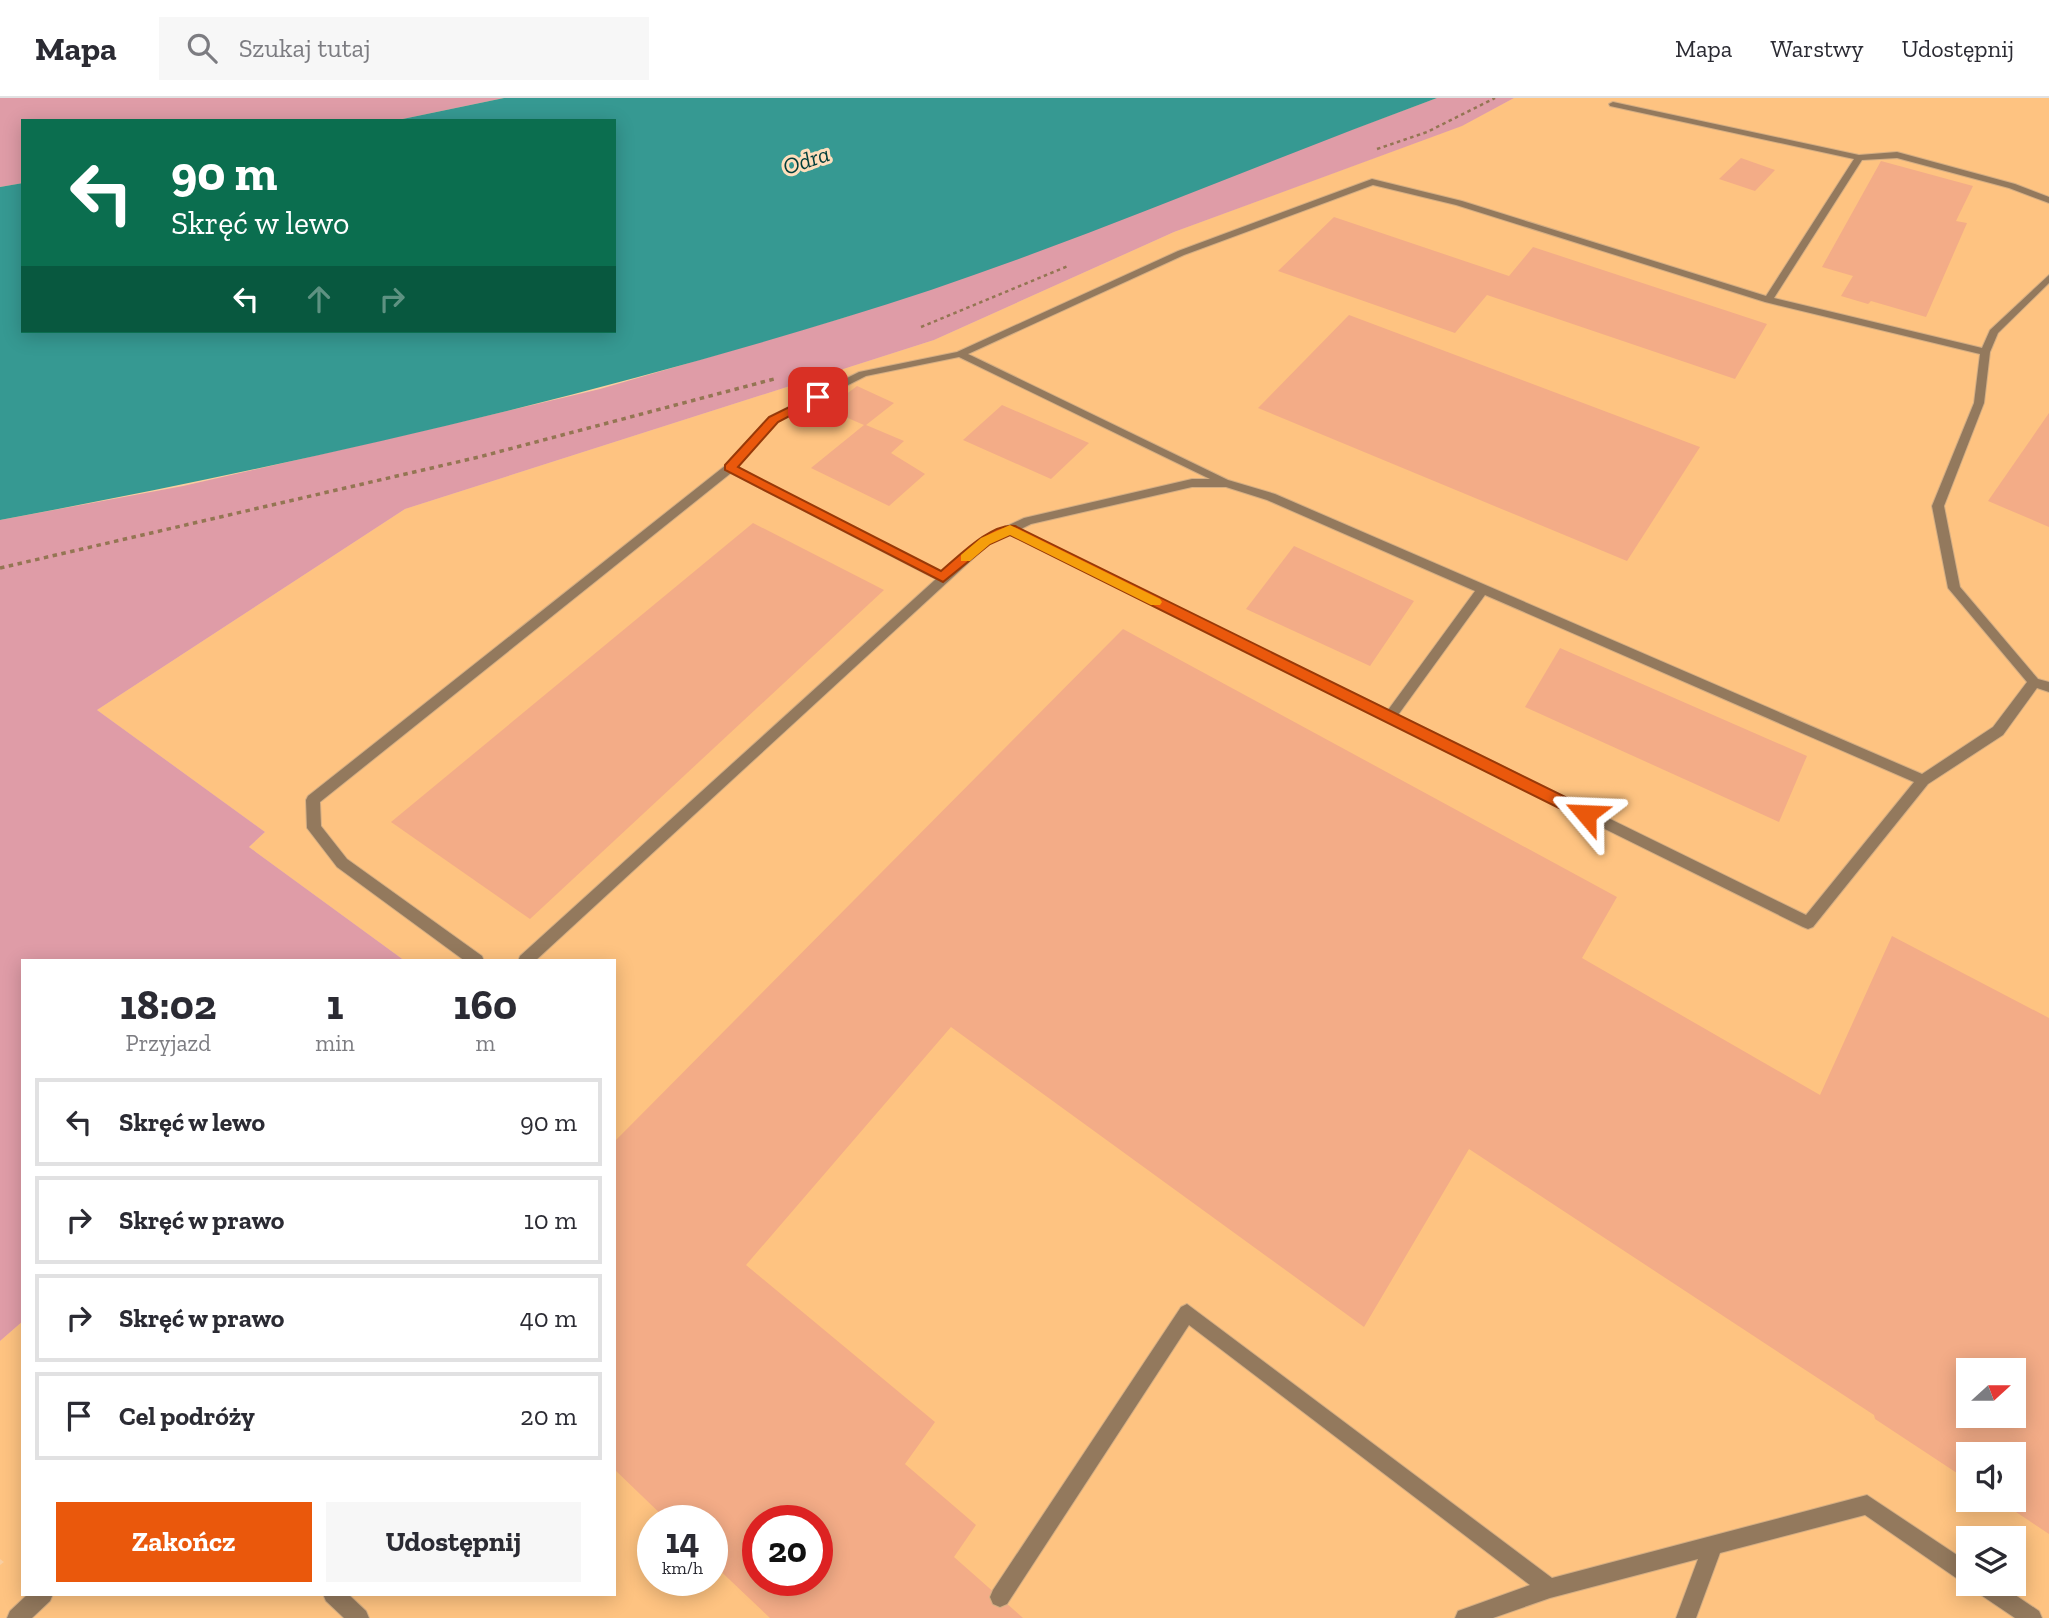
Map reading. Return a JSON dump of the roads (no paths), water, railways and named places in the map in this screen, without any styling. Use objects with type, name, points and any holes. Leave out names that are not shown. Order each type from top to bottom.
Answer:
[{"type":"lane","points":[[1612,104],[1859,158],[1898,155],[2012,186],[2049,200]]},
{"type":"lane","points":[[1768,300],[1859,158]]},
{"type":"lane","points":[[474,959],[342,863],[314,828],[313,800],[730,468],[774,419],[863,374],[960,354],[1181,253],[1371,183],[1459,203],[1768,300],[1985,352]]},
{"type":"lane","points":[[2049,278],[1994,332],[1985,352],[1979,403],[1938,506],[1954,588],[2034,682],[2049,688]]},
{"type":"lane","points":[[960,354],[1227,483],[1271,497],[1923,780]]},
{"type":"lane","points":[[730,468],[943,577]]},
{"type":"lane","points":[[527,959],[985,541],[1028,521],[1192,483],[1227,483]]},
{"type":"lane","points":[[1010,530],[1808,923],[1923,780],[1998,731],[2034,682]]},
{"type":"lane","points":[[1389,718],[1483,589]]},
{"type":"lane","points":[[1000,1597],[1187,1313],[1550,1588]]},
{"type":"lane","points":[[1465,1618],[1550,1588],[1867,1505],[1956,1566]]},
{"type":"lane","points":[[1686,1618],[1713,1545]]},
{"type":"lane","points":[[18,1618],[41,1596]]},
{"type":"lane","points":[[335,1596],[359,1618]]},
{"type":"lane","points":[[2000,1596],[2032,1618]]},
{"type":"water","name":"Odra","points":[[504,98],[1437,98],[993,268],[739,349],[424,431],[213,478],[0,520],[0,187],[21,183],[21,333],[616,333],[616,119],[403,119]]}]
